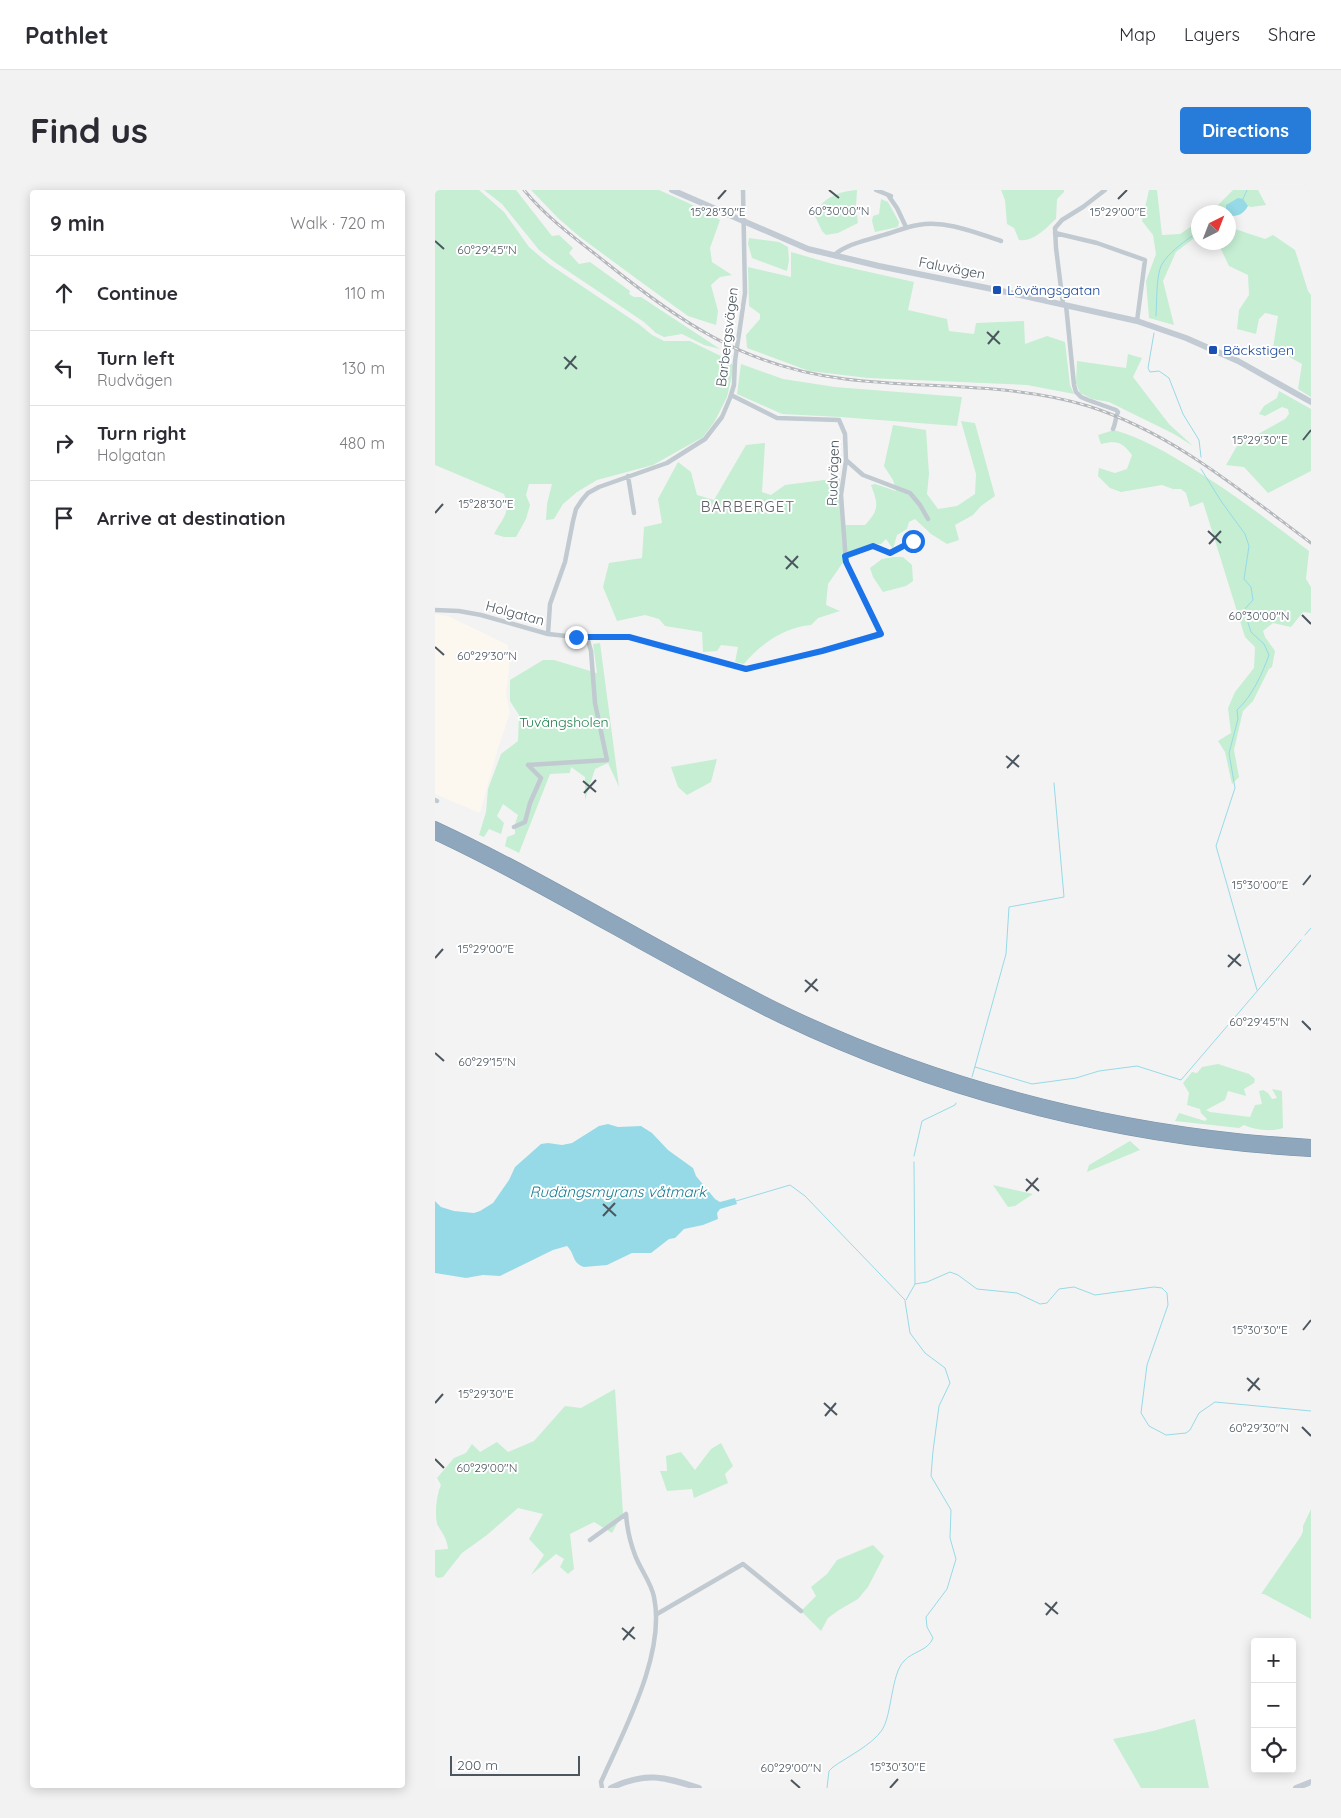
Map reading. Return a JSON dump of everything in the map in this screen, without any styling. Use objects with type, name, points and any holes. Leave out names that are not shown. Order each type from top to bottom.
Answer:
[{"type":"highway","points":[[435,826],[536,876],[750,994],[831,1031],[914,1064],[1022,1098],[1088,1114],[1205,1134],[1263,1141],[1311,1144]]},
{"type":"highway","points":[[435,836],[533,884],[746,1001],[826,1039],[911,1072],[1019,1106],[1093,1124],[1204,1143],[1311,1152]]},
{"type":"street","name":"Faluvägen","points":[[671,190],[808,249],[1137,321],[1186,338],[1238,361],[1311,402]]},
{"type":"street","name":"Barbergsvägen","points":[[549,634],[550,604],[565,562],[576,509],[588,493],[628,476],[667,463],[705,439],[721,417],[731,395],[745,293],[743,190]]},
{"type":"street","points":[[876,190],[890,195],[906,227]]},
{"type":"street","points":[[1105,190],[1062,220],[1055,228],[1055,232],[1073,385],[1081,397],[1118,412],[1116,416],[1117,421],[1113,429]]},
{"type":"street","points":[[834,255],[841,249],[906,227],[937,223],[1001,241]]},
{"type":"street","points":[[1055,232],[1097,243],[1145,260],[1137,321]]},
{"type":"street","name":"Rudvägen","points":[[731,395],[777,418],[839,420],[845,434],[846,460],[841,495],[846,562],[881,634]]},
{"type":"street","points":[[846,460],[863,476],[910,493],[920,505],[928,520]]},
{"type":"street","points":[[628,476],[635,513]]},
{"type":"street","points":[[845,556],[873,546],[890,553],[913,541]]},
{"type":"street","name":"Holgatan","points":[[435,610],[459,611],[481,615],[549,634],[587,637],[629,637],[746,669],[822,651],[881,634]]},
{"type":"street","points":[[514,827],[525,822],[530,803],[541,778],[528,765],[607,760],[595,703],[591,651],[587,637]]},
{"type":"street","points":[[590,1540],[626,1514],[635,1556],[654,1594],[657,1614],[654,1644],[648,1670],[601,1782],[602,1788]]},
{"type":"street","points":[[657,1614],[743,1564],[801,1611]]},
{"type":"street","points":[[611,1788],[627,1780],[653,1776],[675,1780],[699,1788]]},
{"type":"street","points":[[1296,1788],[1311,1782]]},
{"type":"shaded area","points":[[435,614],[448,616],[508,645],[509,670],[506,693],[510,713],[480,813],[435,794]]},
{"type":"green space","points":[[435,190],[479,190],[504,212],[529,247],[549,264],[652,335],[664,341],[690,341],[729,360],[734,367],[727,397],[715,421],[703,437],[653,465],[597,480],[577,492],[563,504],[554,519],[546,520],[547,504],[552,484],[529,484],[526,495],[530,505],[526,519],[516,537],[504,537],[494,534],[506,511],[507,506],[504,494],[435,465]]},
{"type":"green space","points":[[484,190],[516,190],[552,236],[559,235],[573,248],[569,253],[579,264],[590,262],[630,291],[629,294],[634,297],[641,297],[720,349],[704,345],[682,334],[664,337],[656,333],[644,322],[539,250],[502,204]]},
{"type":"green space","points":[[531,190],[659,190],[704,210],[720,220],[710,248],[712,262],[732,275],[720,277],[711,285],[718,311],[716,325],[688,316],[641,282],[580,237],[559,219]]},
{"type":"green space","points":[[857,190],[856,207],[858,223],[838,233],[826,235],[815,216],[821,204],[838,194]]},
{"type":"green space","points":[[1001,190],[1064,190],[1064,192],[1057,199],[1056,219],[1035,237],[1019,240],[1014,228],[1007,224],[1005,200]]},
{"type":"green space","points":[[1149,190],[1157,190],[1162,235],[1180,234],[1191,227],[1191,241],[1176,252],[1163,281],[1174,325],[1149,318],[1146,281],[1156,254],[1153,235],[1142,221]]},
{"type":"green space","points":[[1233,190],[1258,190],[1266,205],[1251,207],[1237,203],[1234,205],[1218,205]]},
{"type":"green space","points":[[881,199],[888,202],[899,222],[898,227],[875,232],[872,221],[873,216],[879,214]]},
{"type":"green space","points":[[1236,229],[1265,239],[1273,235],[1295,250],[1311,295],[1311,397],[1298,389],[1302,364],[1273,348],[1278,316],[1265,313],[1259,319],[1256,334],[1237,329],[1239,310],[1249,295],[1248,275],[1229,266],[1221,250],[1236,250]]},
{"type":"green space","points":[[749,238],[779,242],[788,247],[789,260],[787,271],[752,258],[748,244]]},
{"type":"green space","points":[[791,252],[833,264],[914,282],[908,310],[947,319],[949,331],[974,334],[976,323],[1024,321],[1025,344],[1047,336],[1065,342],[1070,385],[1074,394],[1027,385],[868,378],[809,371],[747,348],[746,335],[760,319],[760,314],[749,306],[748,267],[791,277]]},
{"type":"green space","points":[[1128,354],[1142,358],[1133,377],[1169,424],[1193,446],[1174,434],[1109,402],[1092,399],[1080,393],[1076,383],[1077,361],[1126,368]]},
{"type":"green space","points":[[741,364],[783,379],[835,387],[962,397],[957,426],[782,414],[737,394]]},
{"type":"green space","points":[[1279,391],[1311,409],[1311,471],[1268,493],[1244,467],[1226,465],[1237,446],[1285,419],[1289,414],[1288,409],[1282,407],[1265,416],[1259,414],[1264,406],[1277,398]]},
{"type":"green space","points":[[961,421],[975,423],[995,496],[981,506],[973,515],[955,525],[959,540],[947,544],[931,534],[915,519],[909,522],[907,529],[897,535],[893,549],[886,539],[881,544],[870,545],[847,554],[845,525],[865,525],[875,510],[876,502],[871,485],[875,484],[896,491],[893,480],[884,466],[893,425],[926,430],[929,474],[927,494],[938,509],[957,506],[975,494],[976,474]]},
{"type":"green space","points":[[1114,430],[1153,446],[1206,477],[1309,551],[1306,579],[1311,587],[1311,613],[1303,612],[1291,627],[1273,623],[1263,631],[1275,651],[1272,667],[1269,669],[1253,701],[1243,711],[1234,750],[1239,777],[1232,784],[1225,752],[1218,741],[1231,733],[1228,708],[1235,692],[1254,668],[1255,647],[1245,637],[1203,502],[1190,507],[1186,493],[1181,489],[1173,489],[1162,485],[1121,492],[1110,488],[1098,476],[1099,468],[1115,473],[1127,469],[1132,455],[1119,443],[1101,444],[1098,435]]},
{"type":"green space","points":[[765,443],[762,492],[771,495],[785,485],[840,478],[844,561],[828,584],[826,605],[840,611],[818,618],[811,625],[801,626],[783,633],[765,643],[744,664],[735,662],[738,647],[721,645],[717,651],[703,652],[702,632],[665,626],[659,619],[645,615],[617,621],[603,587],[609,563],[642,558],[644,527],[662,523],[658,499],[678,462],[691,472],[697,495],[714,500],[746,445]]},
{"type":"green space","points":[[903,557],[912,565],[913,581],[906,586],[883,592],[873,577],[870,568],[882,559]]},
{"type":"green space","name":"Tuvängsholen","points":[[600,643],[619,787],[608,763],[595,769],[585,800],[585,777],[571,767],[570,773],[550,774],[519,853],[505,846],[507,837],[515,834],[515,824],[518,815],[503,804],[497,816],[504,823],[501,834],[489,829],[484,837],[479,835],[486,812],[488,789],[501,754],[518,741],[519,715],[510,701],[510,680],[543,660],[554,660],[597,673],[593,644]]},
{"type":"green space","points":[[717,759],[711,782],[687,795],[678,787],[671,767]]},
{"type":"green space","points":[[1218,1064],[1249,1074],[1255,1079],[1254,1083],[1244,1089],[1246,1096],[1228,1091],[1225,1100],[1206,1110],[1250,1117],[1255,1105],[1262,1104],[1259,1091],[1263,1090],[1268,1093],[1272,1099],[1277,1098],[1272,1089],[1282,1091],[1283,1128],[1263,1130],[1244,1125],[1239,1128],[1175,1121],[1179,1113],[1205,1121],[1207,1119],[1200,1109],[1187,1105],[1189,1093],[1183,1083],[1192,1072],[1197,1073],[1202,1067]]},
{"type":"green space","points":[[1130,1141],[1140,1150],[1087,1172],[1089,1165]]},
{"type":"green space","points":[[993,1185],[1033,1194],[1015,1206],[1008,1207]]},
{"type":"green space","points":[[615,1389],[623,1513],[612,1533],[594,1522],[570,1534],[574,1569],[568,1574],[560,1567],[564,1559],[556,1554],[531,1575],[544,1555],[529,1539],[543,1514],[518,1508],[487,1535],[462,1553],[443,1577],[438,1578],[435,1576],[435,1550],[448,1549],[437,1524],[436,1504],[441,1485],[437,1478],[454,1458],[466,1453],[472,1444],[480,1452],[497,1442],[508,1452],[534,1441],[565,1406],[581,1408]]},
{"type":"green space","points":[[721,1443],[733,1466],[725,1474],[728,1483],[694,1498],[692,1489],[667,1491],[660,1471],[667,1471],[666,1456],[681,1452],[695,1470],[711,1449]]},
{"type":"green space","points":[[1311,1509],[1311,1619],[1261,1594],[1301,1536],[1303,1526]]},
{"type":"green space","points":[[873,1545],[884,1556],[868,1587],[858,1599],[828,1618],[821,1631],[801,1611],[816,1596],[811,1587],[827,1574],[837,1560]]},
{"type":"green space","points":[[1195,1719],[1209,1788],[1141,1788],[1113,1739],[1153,1731]]},
{"type":"water","points":[[1238,198],[1243,199],[1248,206],[1236,216],[1236,205],[1226,205]]},
{"type":"water","name":"Rudängsmyrans våtmark","points":[[608,1124],[618,1127],[641,1126],[652,1133],[668,1150],[693,1168],[696,1176],[715,1199],[720,1202],[735,1198],[737,1204],[720,1209],[717,1213],[718,1219],[703,1225],[684,1229],[675,1238],[669,1239],[651,1253],[632,1253],[607,1265],[584,1267],[575,1261],[567,1246],[553,1250],[500,1276],[483,1275],[466,1278],[435,1273],[435,1201],[441,1207],[454,1211],[474,1213],[480,1211],[493,1203],[509,1180],[515,1167],[541,1144],[562,1145],[572,1143],[599,1126]]},
{"type":"waterway","points":[[1243,199],[1247,190]]},
{"type":"waterway","points":[[1156,316],[1157,283],[1161,266],[1173,251],[1191,237]]},
{"type":"waterway","points":[[1154,333],[1148,368],[1150,372],[1159,371],[1169,378],[1183,414],[1199,440],[1201,457]]},
{"type":"waterway","points":[[1201,469],[1245,534],[1249,546],[1244,579],[1251,587],[1253,600],[1244,610],[1251,632],[1264,644],[1269,655],[1252,691],[1237,710],[1238,719],[1229,753],[1235,788],[1216,846],[1257,990]]},
{"type":"waterway","points":[[972,1077],[1006,954],[1009,907],[1064,897],[1054,783]]},
{"type":"waterway","points":[[1305,935],[1311,928]]},
{"type":"waterway","points":[[975,1067],[1032,1084],[1076,1078],[1099,1071],[1137,1066],[1181,1080],[1301,940]]},
{"type":"waterway","points":[[914,1156],[922,1121],[956,1103]]},
{"type":"waterway","points":[[906,1300],[915,1284],[914,1162]]},
{"type":"waterway","points":[[736,1201],[790,1185],[805,1196],[905,1300]]},
{"type":"waterway","points":[[915,1284],[927,1282],[950,1272],[958,1275],[977,1289],[1017,1293],[1040,1304],[1047,1303],[1059,1289],[1074,1287],[1095,1295],[1154,1287],[1162,1288],[1167,1293],[1168,1305],[1147,1365],[1141,1413],[1149,1426],[1166,1435],[1186,1433],[1190,1430],[1199,1413],[1215,1402],[1311,1411]]},
{"type":"waterway","points":[[827,1788],[829,1771],[866,1746],[882,1730],[888,1715],[896,1675],[900,1667],[904,1661],[928,1646],[933,1638],[927,1627],[926,1617],[947,1589],[956,1559],[950,1538],[951,1510],[931,1476],[939,1406],[950,1383],[945,1368],[925,1353],[910,1333],[905,1301]]},
{"type":"railway","points":[[524,190],[562,228],[632,283],[687,322],[745,352],[776,364],[809,373],[845,379],[1028,393],[1088,406],[1149,431],[1205,465],[1311,543]]},
{"type":"place","name":"Lövängsgatan","points":[[997,290]]},
{"type":"place","name":"Bäckstigen","points":[[1213,350]]},
{"type":"district","name":"BARBERGET","points":[[748,506]]},
{"type":"route","points":[[576,637],[629,637],[746,669],[822,651],[881,634],[846,562],[845,556],[873,546],[890,553],[913,541]]}]
